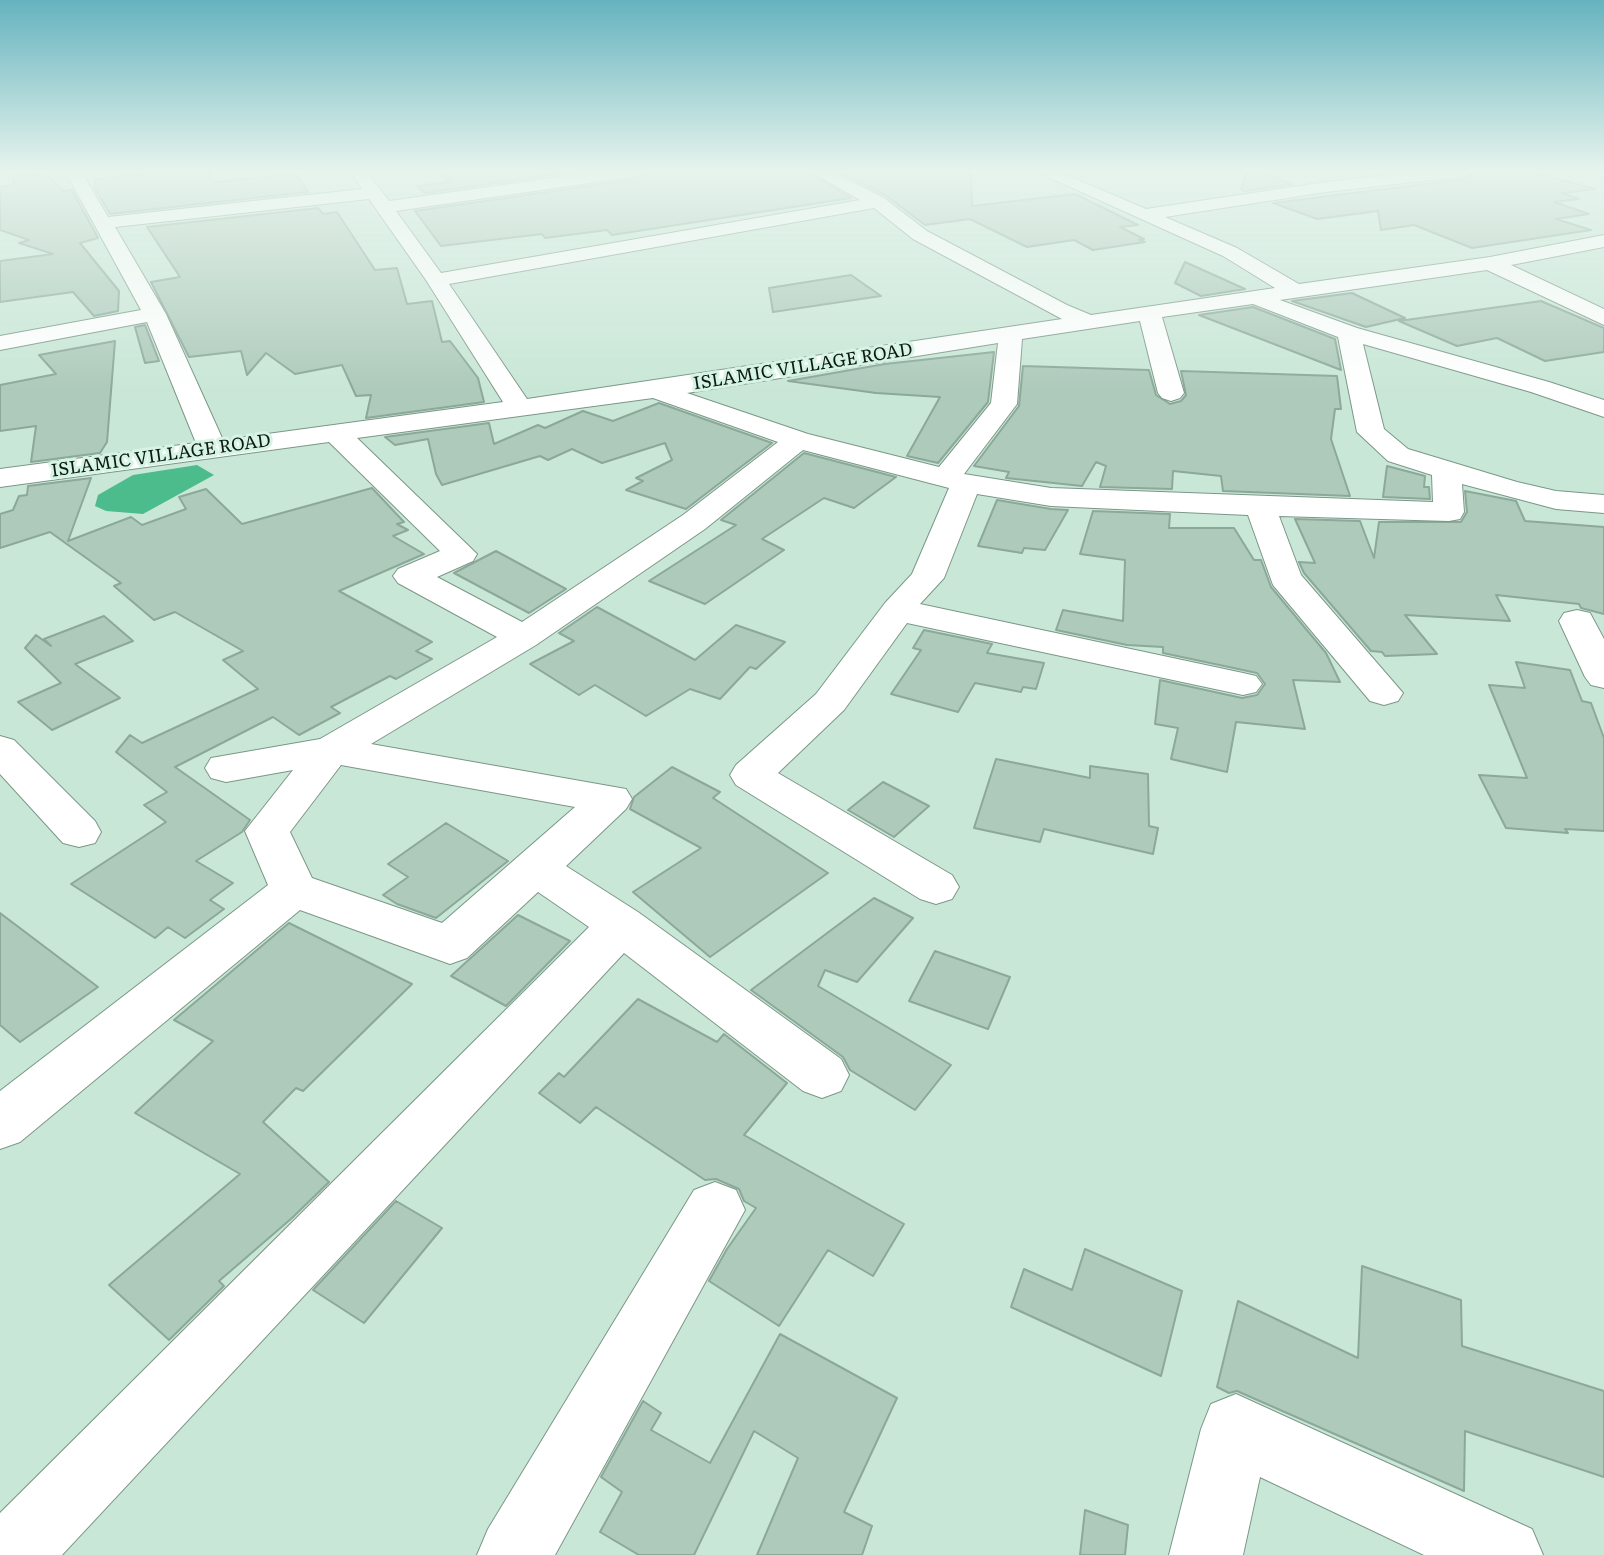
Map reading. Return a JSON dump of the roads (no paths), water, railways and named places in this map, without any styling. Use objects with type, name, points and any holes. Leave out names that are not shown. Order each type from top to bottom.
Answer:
[{"type":"street","points":[[114,244],[155,314],[212,447]]},
{"type":"street","points":[[410,244],[520,408]]},
{"type":"street","points":[[436,280],[642,244]]},
{"type":"street","points":[[936,244],[1059,310],[1089,322]]},
{"type":"street","points":[[1210,244],[1299,293]]},
{"type":"street","name":"ISLAMIC VILLAGE ROAD","points":[[0,478],[212,447],[655,390],[1089,322],[1299,293],[1591,244]]},
{"type":"street","points":[[1490,263],[1604,318]]},
{"type":"street","points":[[1252,298],[1349,333],[1540,387],[1604,409]]},
{"type":"street","points":[[1149,313],[1171,393]]},
{"type":"street","points":[[0,343],[155,314]]},
{"type":"street","points":[[1349,333],[1371,432],[1398,455],[1446,472],[1556,500],[1604,504]]},
{"type":"street","points":[[936,887],[751,775],[830,702],[897,610],[927,578],[956,480],[1004,404],[1011,334]]},
{"type":"street","points":[[655,390],[798,440],[956,480],[1051,497],[1449,512],[1446,472]]},
{"type":"street","points":[[335,433],[461,554],[410,576],[523,637]]},
{"type":"street","points":[[226,768],[331,750],[611,799],[450,945],[294,890],[267,831],[331,750],[523,637],[694,522],[798,440]]},
{"type":"street","points":[[1260,506],[1285,578],[1384,693]]},
{"type":"street","points":[[897,610],[1243,684]]},
{"type":"street","points":[[1577,621],[1604,677]]},
{"type":"street","points":[[0,749],[79,832]]},
{"type":"street","points":[[535,868],[621,925],[822,1075]]},
{"type":"street","points":[[0,1124],[294,890]]},
{"type":"street","points":[[11,1555],[621,925]]},
{"type":"street","points":[[514,1555],[715,1210]]},
{"type":"street","points":[[1206,1555],[1236,1429],[1506,1555]]}]
